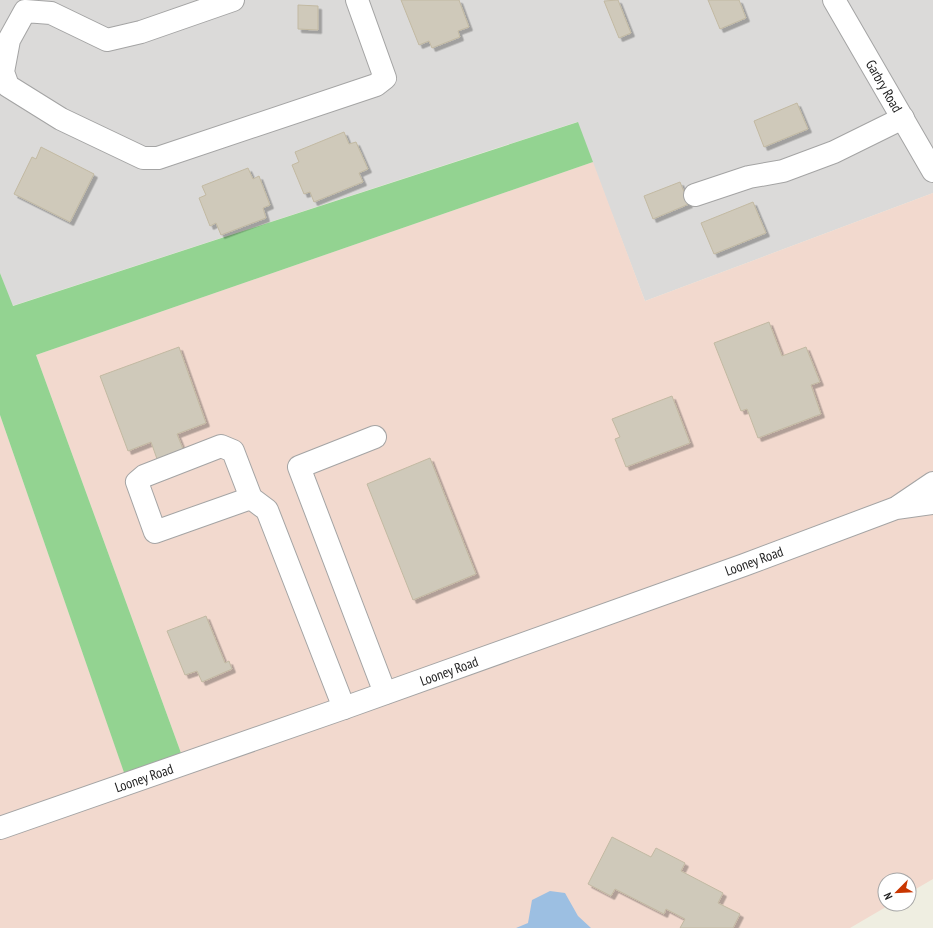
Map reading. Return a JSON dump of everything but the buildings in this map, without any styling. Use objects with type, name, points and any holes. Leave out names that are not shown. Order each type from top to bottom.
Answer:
[{"type":"street","points":[[233,0],[141,32],[107,40],[51,13],[25,11],[9,40],[3,72],[8,86],[61,119],[143,158],[158,158],[376,85],[385,78],[358,0]]},
{"type":"street","name":"Garbry Road","points":[[834,0],[933,171]]},
{"type":"street","points":[[695,195],[749,177],[783,171],[834,152],[903,118]]},
{"type":"street","points":[[375,437],[299,467],[385,694]]},
{"type":"street","points":[[251,498],[155,532],[137,482],[144,476],[221,446],[233,451],[251,498],[267,510],[344,708]]},
{"type":"street","name":"Looney Road","points":[[896,508],[933,483]]},
{"type":"street","name":"Looney Road","points":[[0,828],[385,694],[736,568],[896,508],[933,503]]},
{"type":"shaded area","points":[[0,0],[933,0],[933,193],[645,301],[577,122],[12,306],[0,273]]},
{"type":"shaded area","points":[[593,162],[645,301],[933,193],[933,879],[917,888],[917,872],[877,872],[877,912],[850,928],[0,928],[0,415],[128,783],[185,764],[36,355]]},
{"type":"green space","points":[[578,122],[593,162],[36,355],[185,764],[128,784],[0,415],[0,273],[13,306]]},
{"type":"water","points":[[550,891],[565,893],[578,916],[591,928],[516,928],[528,923],[532,900]]}]
